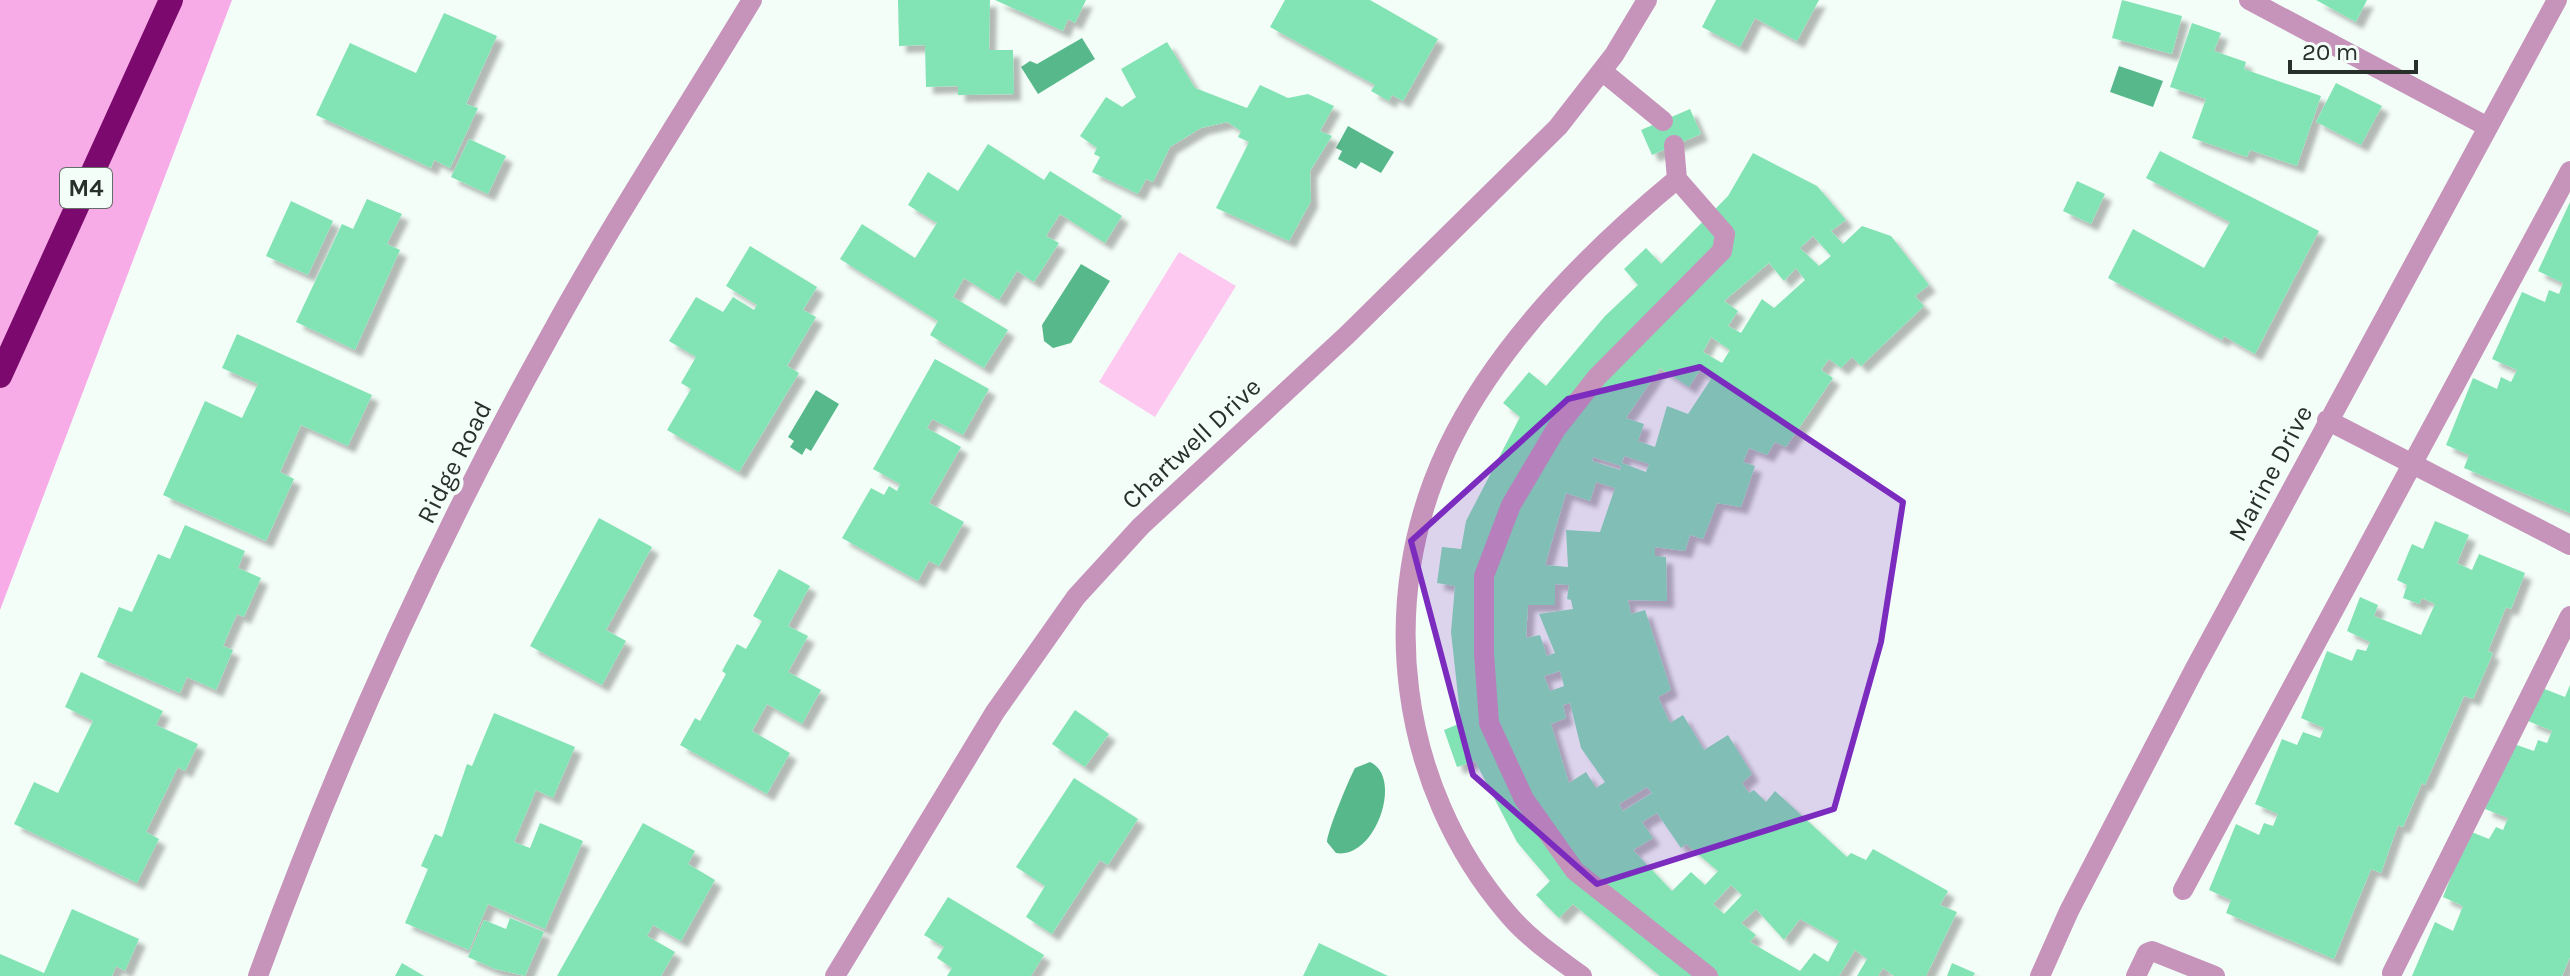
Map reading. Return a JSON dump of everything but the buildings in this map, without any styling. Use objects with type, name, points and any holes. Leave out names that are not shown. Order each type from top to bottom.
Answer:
[{"type":"highway","name":"M4","points":[[0,376],[171,0]]},
{"type":"street","name":"Ridge Road","points":[[258,976],[298,871],[425,576],[585,272],[752,0]]},
{"type":"street","name":"Chartwell Drive","points":[[835,976],[995,712],[1076,597],[1141,526],[1347,335],[1558,127],[1602,71],[1647,0]]},
{"type":"street","points":[[2249,0],[2488,127]]},
{"type":"street","name":"Marine Drive","points":[[2040,976],[2069,911],[2327,420],[2557,0]]},
{"type":"street","points":[[1602,71],[1663,121]]},
{"type":"street","points":[[1674,145],[1677,179],[1725,234],[1722,251],[1597,377],[1556,429],[1518,493],[1484,576],[1484,653],[1489,723],[1524,799],[1575,871],[1708,976]]},
{"type":"street","points":[[2183,890],[2570,171]]},
{"type":"street","points":[[1582,976],[1535,941],[1502,906],[1466,852],[1434,788],[1412,718],[1405,679],[1409,581],[1420,521],[1430,489],[1447,448],[1495,366],[1614,231],[1677,179]]},
{"type":"street","points":[[2327,420],[2570,545]]},
{"type":"street","points":[[2392,973],[2570,616]]},
{"type":"street","points":[[2136,976],[2147,953],[2152,951],[2215,976]]},
{"type":"highlighted area","points":[[1700,367],[1903,502],[1881,642],[1834,809],[1597,884],[1473,775],[1411,541],[1568,399]]},
{"type":"shaded area","points":[[0,0],[232,0],[0,610]]},
{"type":"shaded area","points":[[1082,38],[1095,59],[1038,94],[1021,67],[1030,61],[1037,64]]},
{"type":"shaded area","points":[[2119,66],[2163,81],[2153,107],[2110,92]]},
{"type":"shaded area","points":[[1348,126],[1394,152],[1381,173],[1361,162],[1356,169],[1338,159],[1342,151],[1336,148]]},
{"type":"shaded area","points":[[1179,252],[1236,286],[1155,417],[1099,382]]},
{"type":"shaded area","points":[[1081,264],[1110,281],[1071,343],[1053,348],[1044,341],[1042,325]]},
{"type":"shaded area","points":[[816,390],[839,404],[811,451],[806,448],[802,455],[790,447],[794,441],[788,437]]},
{"type":"shaded area","points":[[1370,762],[1380,771],[1385,784],[1380,816],[1363,844],[1350,852],[1336,853],[1327,842],[1334,817],[1355,768]]}]
